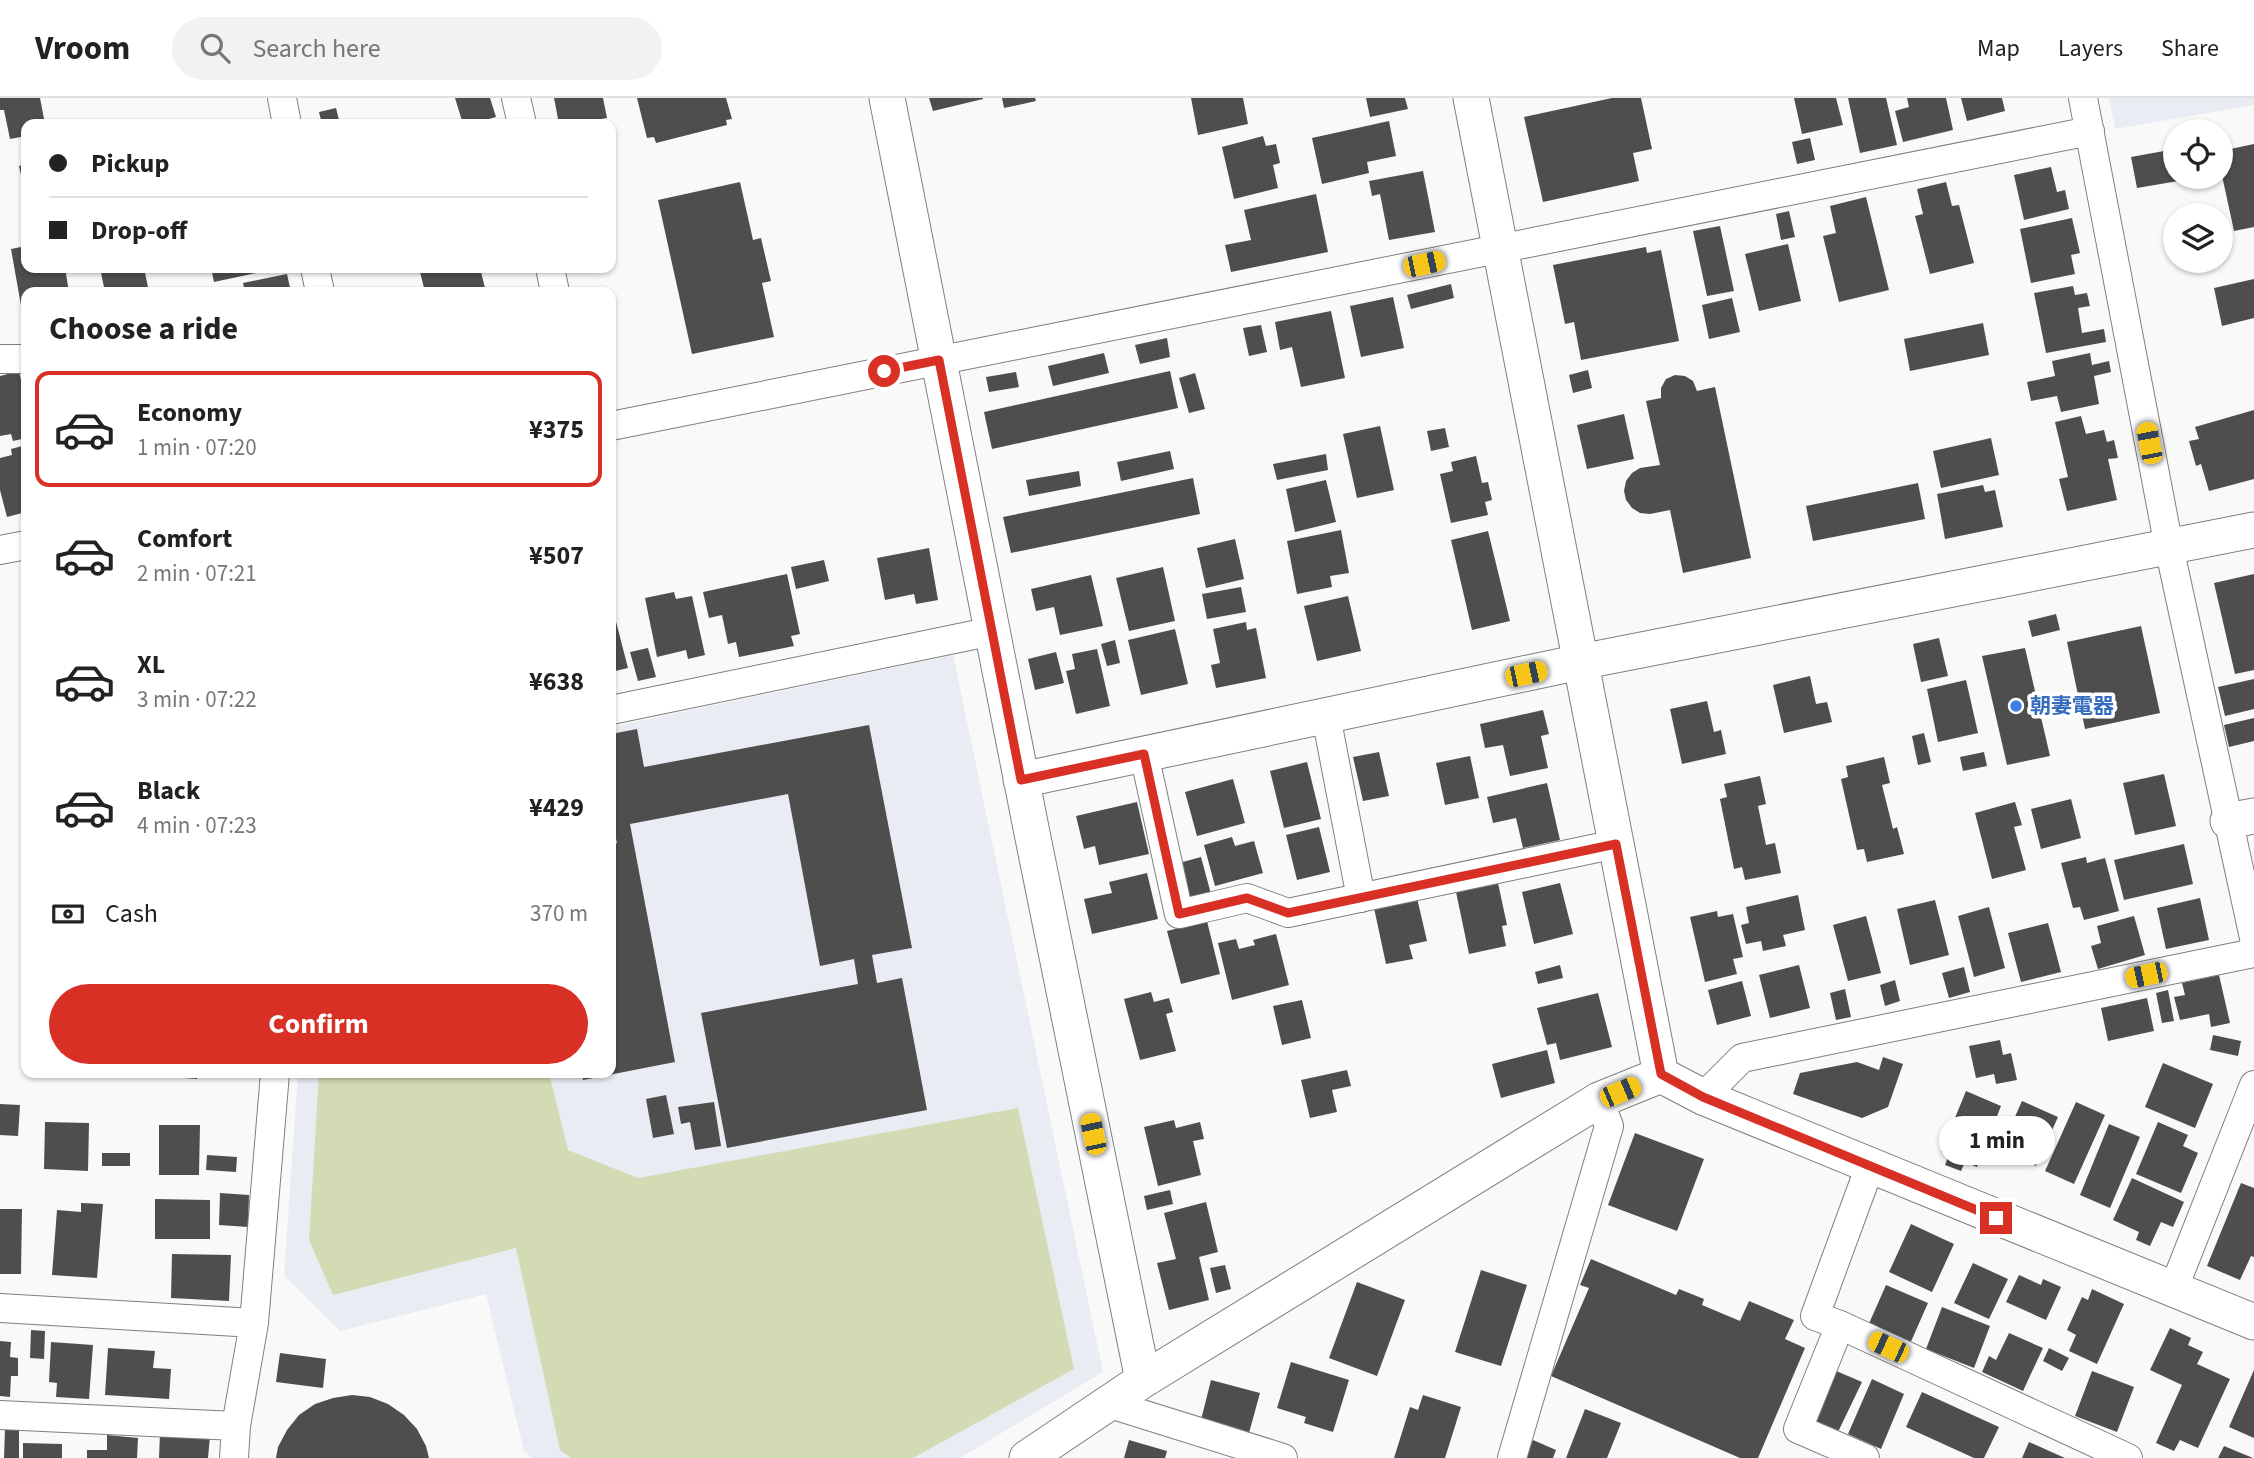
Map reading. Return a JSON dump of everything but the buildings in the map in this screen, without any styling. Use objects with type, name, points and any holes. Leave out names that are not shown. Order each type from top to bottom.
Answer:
[{"type":"street","points":[[282,98],[286,119]]},
{"type":"street","points":[[516,98],[521,119]]},
{"type":"street","points":[[887,98],[1021,780],[1143,1380]]},
{"type":"street","points":[[1471,98],[1661,1074]]},
{"type":"street","points":[[2083,98],[2169,547],[2241,819],[2254,938]]},
{"type":"street","points":[[616,425],[2090,131]]},
{"type":"street","points":[[0,359],[21,359]]},
{"type":"street","points":[[1021,780],[1580,662],[2254,530]]},
{"type":"street","points":[[0,550],[21,545]]},
{"type":"street","points":[[616,709],[993,631]]},
{"type":"street","points":[[1326,716],[1361,898]]},
{"type":"street","points":[[1144,754],[1179,914],[1247,898],[1288,913],[1616,844]]},
{"type":"street","points":[[1703,1097],[1742,1058],[2254,953]]},
{"type":"street","points":[[1661,1074],[1703,1097],[2254,1322]]},
{"type":"street","points":[[1027,1458],[1143,1380],[1599,1100],[1661,1074]]},
{"type":"street","points":[[234,1458],[236,1426],[254,1323],[275,1078]]},
{"type":"street","points":[[2173,1290],[2254,1085]]},
{"type":"street","points":[[1512,1458],[1609,1126],[1599,1100]]},
{"type":"street","points":[[1870,1166],[1815,1316],[1840,1325],[2128,1458]]},
{"type":"street","points":[[0,1308],[254,1323]]},
{"type":"street","points":[[1840,1325],[1798,1429],[1865,1458]]},
{"type":"street","points":[[1110,1404],[1283,1458]]},
{"type":"street","points":[[0,1415],[236,1426]]},
{"type":"shaded area","points":[[2109,98],[2254,98],[2254,105],[2115,129]]},
{"type":"shaded area","points":[[953,655],[1103,1372],[960,1458],[532,1458],[524,1451],[486,1294],[340,1331],[284,1275],[298,1078],[616,1078],[616,726]]},
{"type":"green space","points":[[319,1078],[550,1078],[568,1150],[638,1178],[1018,1108],[1074,1369],[913,1458],[571,1458],[560,1450],[516,1248],[333,1295],[309,1240]]},
{"type":"place","name":"朝妻電器","points":[[2016,706]]},
{"type":"route","points":[[884,371],[939,360],[1021,780],[1144,754],[1179,914],[1247,898],[1288,913],[1616,844],[1661,1074],[1703,1097],[1996,1218]]}]
